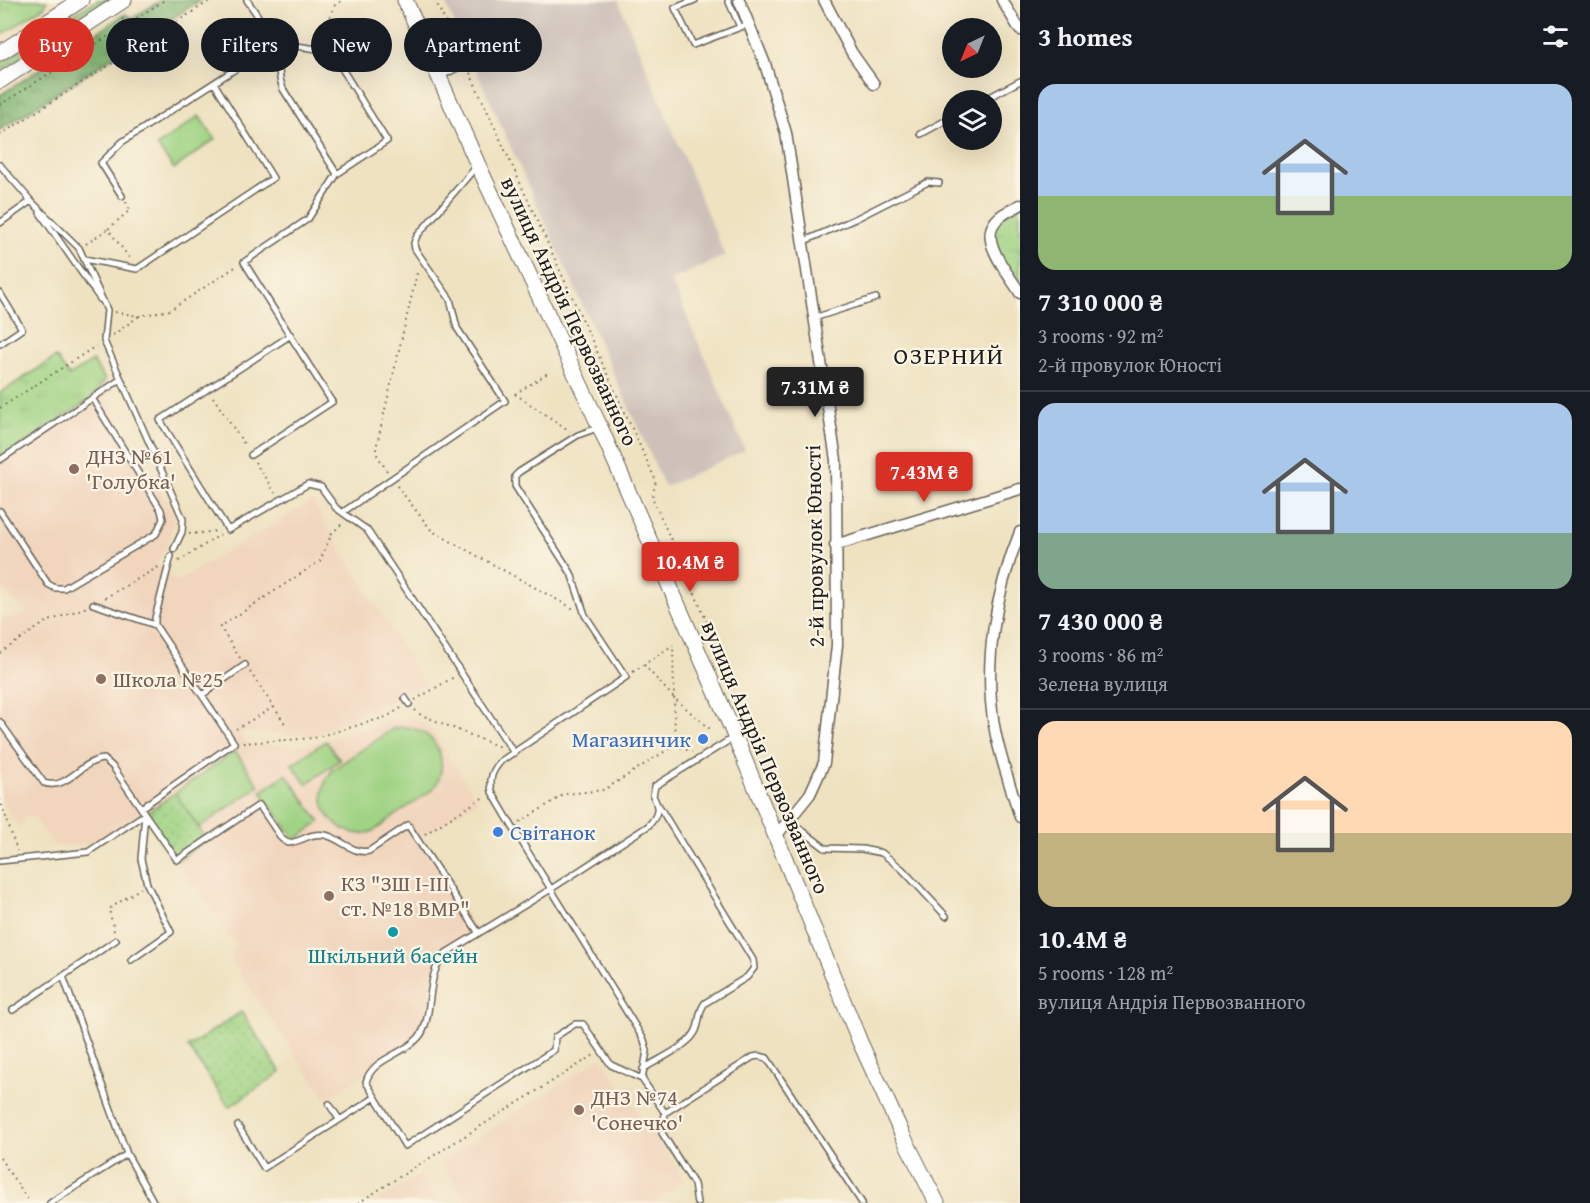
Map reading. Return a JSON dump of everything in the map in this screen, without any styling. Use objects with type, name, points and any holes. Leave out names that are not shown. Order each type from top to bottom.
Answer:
[{"type":"street","points":[[0,53],[81,0]]},
{"type":"street","points":[[94,20],[124,0]]},
{"type":"street","name":"вулиця Андрія Первозванного","points":[[405,0],[478,165],[600,426],[735,738],[864,1051],[937,1203]]},
{"type":"street","name":"2-й провулок Юності","points":[[739,0],[744,25],[765,64],[786,133],[836,460],[837,645],[824,763],[810,794],[776,836]]},
{"type":"street","points":[[824,0],[852,53],[874,84]]},
{"type":"street","points":[[1002,0],[1020,30]]},
{"type":"street","points":[[0,81],[18,69]]},
{"type":"street","points":[[1020,205],[1001,216],[993,224],[990,236],[992,249],[1020,293]]},
{"type":"street","points":[[835,544],[1020,489]]},
{"type":"street","points":[[1020,532],[997,602],[991,676],[994,725],[1020,818]]},
{"type":"lane","points":[[247,0],[259,18]]},
{"type":"lane","points":[[695,0],[675,8],[693,45],[744,25],[728,0]]},
{"type":"lane","points":[[122,196],[101,163],[122,142],[231,72]]},
{"type":"lane","points":[[280,72],[283,89],[337,174]]},
{"type":"lane","points":[[250,454],[332,402],[244,262],[308,219],[337,174],[387,141],[344,72]]},
{"type":"lane","points":[[438,77],[449,72]]},
{"type":"lane","points":[[1002,90],[1020,81]]},
{"type":"lane","points":[[84,259],[137,269],[273,178],[214,83]]},
{"type":"lane","points":[[921,134],[942,122]]},
{"type":"lane","points":[[0,165],[31,201],[79,248],[84,259],[107,310],[104,341],[181,513],[183,523],[181,536],[174,549]]},
{"type":"lane","points":[[343,512],[505,401],[457,328],[450,299],[414,249],[417,236],[478,165]]},
{"type":"lane","points":[[802,242],[855,219],[928,182],[939,183]]},
{"type":"lane","points":[[0,223],[31,201]]},
{"type":"lane","points":[[31,201],[107,310]]},
{"type":"lane","points":[[0,294],[22,329],[0,344]]},
{"type":"lane","points":[[814,318],[876,297]]},
{"type":"lane","points":[[291,335],[160,420],[228,529],[308,484],[321,487],[336,508],[367,530],[514,753]]},
{"type":"lane","points":[[0,460],[121,379]]},
{"type":"lane","points":[[0,511],[48,584],[55,588],[64,588],[146,541],[159,530],[163,519],[161,510],[92,398]]},
{"type":"lane","points":[[600,426],[578,435],[519,472],[514,486],[571,573],[585,615],[626,677],[501,761],[490,778],[492,792],[644,1040],[647,1051],[642,1078]]},
{"type":"lane","points":[[141,808],[234,743],[155,624],[154,618],[169,559]]},
{"type":"lane","points":[[93,604],[155,624]]},
{"type":"lane","points":[[202,695],[245,664]]},
{"type":"lane","points":[[0,722],[44,783],[60,784],[95,761],[104,759],[113,767],[177,860],[259,805],[282,839],[288,843],[321,834],[333,837],[359,852],[364,852],[408,825],[478,932]]},
{"type":"lane","points":[[643,1069],[689,1040],[696,1030],[701,1008],[705,1003],[747,977],[754,968],[753,960],[653,796],[655,786],[735,738]]},
{"type":"lane","points":[[658,805],[656,817],[648,826],[446,953],[437,964],[421,1034],[412,1043],[373,1068],[366,1082],[405,1146],[554,1050],[555,1037],[575,1024],[583,1024],[616,1069],[642,1078],[665,1113],[662,1133],[694,1184],[697,1203]]},
{"type":"lane","points":[[0,861],[88,852],[145,814]]},
{"type":"lane","points":[[131,960],[171,932],[147,884],[141,859],[145,814]]},
{"type":"lane","points":[[790,821],[825,848],[862,849],[882,853],[902,869],[946,916]]},
{"type":"lane","points":[[13,1010],[116,940]]},
{"type":"lane","points":[[63,976],[127,1154],[154,1203]]},
{"type":"lane","points":[[665,1113],[753,1058],[762,1056],[767,1058],[862,1203]]},
{"type":"lane","points":[[238,1126],[264,1168],[374,1098]]},
{"type":"lane","points":[[329,1104],[339,1119]]},
{"type":"lane","points":[[50,1203],[127,1154]]},
{"type":"path","points":[[138,18],[165,0]]},
{"type":"path","points":[[183,18],[211,0]]},
{"type":"path","points":[[330,18],[334,6],[344,0]]},
{"type":"path","points":[[435,0],[444,18]]},
{"type":"path","points":[[0,105],[106,38]]},
{"type":"path","points":[[0,134],[106,67]]},
{"type":"path","points":[[470,72],[656,481],[652,496],[708,624],[703,631]]},
{"type":"path","points":[[79,248],[108,229],[130,210],[122,196]]},
{"type":"path","points":[[108,229],[137,269]]},
{"type":"path","points":[[421,258],[376,453],[392,479],[432,531],[585,615]]},
{"type":"path","points":[[107,310],[139,316],[170,310],[244,262]]},
{"type":"path","points":[[0,408],[139,316]]},
{"type":"path","points":[[548,373],[515,394],[578,435]]},
{"type":"path","points":[[208,389],[279,500]]},
{"type":"path","points":[[286,724],[220,627],[320,561],[332,533],[349,517]]},
{"type":"path","points":[[181,536],[228,529]]},
{"type":"path","points":[[166,569],[228,529]]},
{"type":"path","points":[[0,653],[46,622],[93,604],[169,559]]},
{"type":"path","points":[[626,677],[673,645],[675,745]]},
{"type":"path","points":[[644,665],[674,698],[710,729]]},
{"type":"path","points":[[234,743],[314,738],[386,717],[407,701],[461,673]]},
{"type":"path","points":[[407,701],[419,714],[514,753]]},
{"type":"path","points":[[229,734],[274,707]]},
{"type":"path","points":[[675,745],[702,757]]},
{"type":"path","points":[[513,826],[565,794],[604,790],[675,745]]},
{"type":"path","points":[[418,839],[492,792]]},
{"type":"path","points":[[0,799],[20,859]]},
{"type":"path","points":[[116,940],[109,909],[147,884]]},
{"type":"path","points":[[358,1203],[602,1050]]},
{"type":"path","points":[[0,1158],[30,1203]]},
{"type":"shaded area","points":[[444,0],[618,0],[725,256],[671,280],[745,450],[665,487],[477,72],[542,72],[542,18],[452,18]]},
{"type":"shaded area","points":[[93,361],[113,392],[106,397],[174,515],[170,538],[157,563],[176,582],[312,501],[425,685],[314,736],[240,732],[248,745],[306,745],[399,720],[411,718],[420,720],[433,731],[478,801],[418,839],[478,932],[446,953],[437,964],[423,1029],[412,1043],[326,1099],[231,961],[236,945],[148,820],[135,818],[89,845],[55,846],[34,817],[26,816],[20,829],[0,797],[0,620],[26,613],[0,588],[0,421]]},
{"type":"shaded area","name":"ДНЗ №74 'Сонечко'","points":[[601,1058],[685,1181],[653,1203],[467,1203],[441,1161]]},
{"type":"shaded area","points":[[421,1174],[439,1203],[373,1203]]},
{"type":"green space","points":[[1,0],[47,0],[45,6],[27,18],[18,18],[18,24],[0,36]]},
{"type":"green space","points":[[97,0],[109,0],[82,18],[69,18]]},
{"type":"green space","points":[[161,0],[201,0],[173,18],[133,18]]},
{"type":"green space","points":[[125,14],[133,18],[119,18]]},
{"type":"green space","points":[[106,26],[106,61],[94,69],[94,34]]},
{"type":"green space","points":[[18,51],[18,59],[0,71],[0,63]]},
{"type":"green space","points":[[35,72],[90,72],[0,130],[0,95]]},
{"type":"green space","points":[[199,116],[215,139],[174,169],[157,146]]},
{"type":"green space","points":[[1020,205],[1020,293],[992,249],[993,224]]},
{"type":"green space","points":[[56,357],[69,376],[93,361],[105,380],[92,398],[0,460],[0,393]]},
{"type":"green space","points":[[394,728],[415,729],[433,741],[441,759],[438,780],[432,790],[374,831],[357,833],[344,829],[333,821],[323,804],[323,789],[329,775],[332,770]]},
{"type":"green space","points":[[326,741],[340,760],[306,784],[292,764]]},
{"type":"green space","points":[[235,751],[259,786],[199,828],[175,793]]},
{"type":"green space","points":[[286,774],[320,822],[295,840],[261,792]]},
{"type":"green space","points":[[175,793],[207,840],[177,860],[145,814]]},
{"type":"green space","points":[[241,1012],[281,1072],[229,1107],[188,1047]]},
{"type":"place","name":"ДНЗ №61 'Голубка'","points":[[74,469]]},
{"type":"place","name":"Школа №25","points":[[101,679]]},
{"type":"place","name":"Магазинчик","points":[[703,739]]},
{"type":"place","name":"Світанок","points":[[498,832]]},
{"type":"place","name":"КЗ \"ЗШ І-ІІІ ст. №18 ВМР\"","points":[[329,896]]},
{"type":"place","name":"Шкільний басейн","points":[[393,932]]},
{"type":"place","name":"ДНЗ №74 'Сонечко'","points":[[579,1110]]},
{"type":"district","name":"ОЗЕРНИЙ","points":[[949,355]]}]
